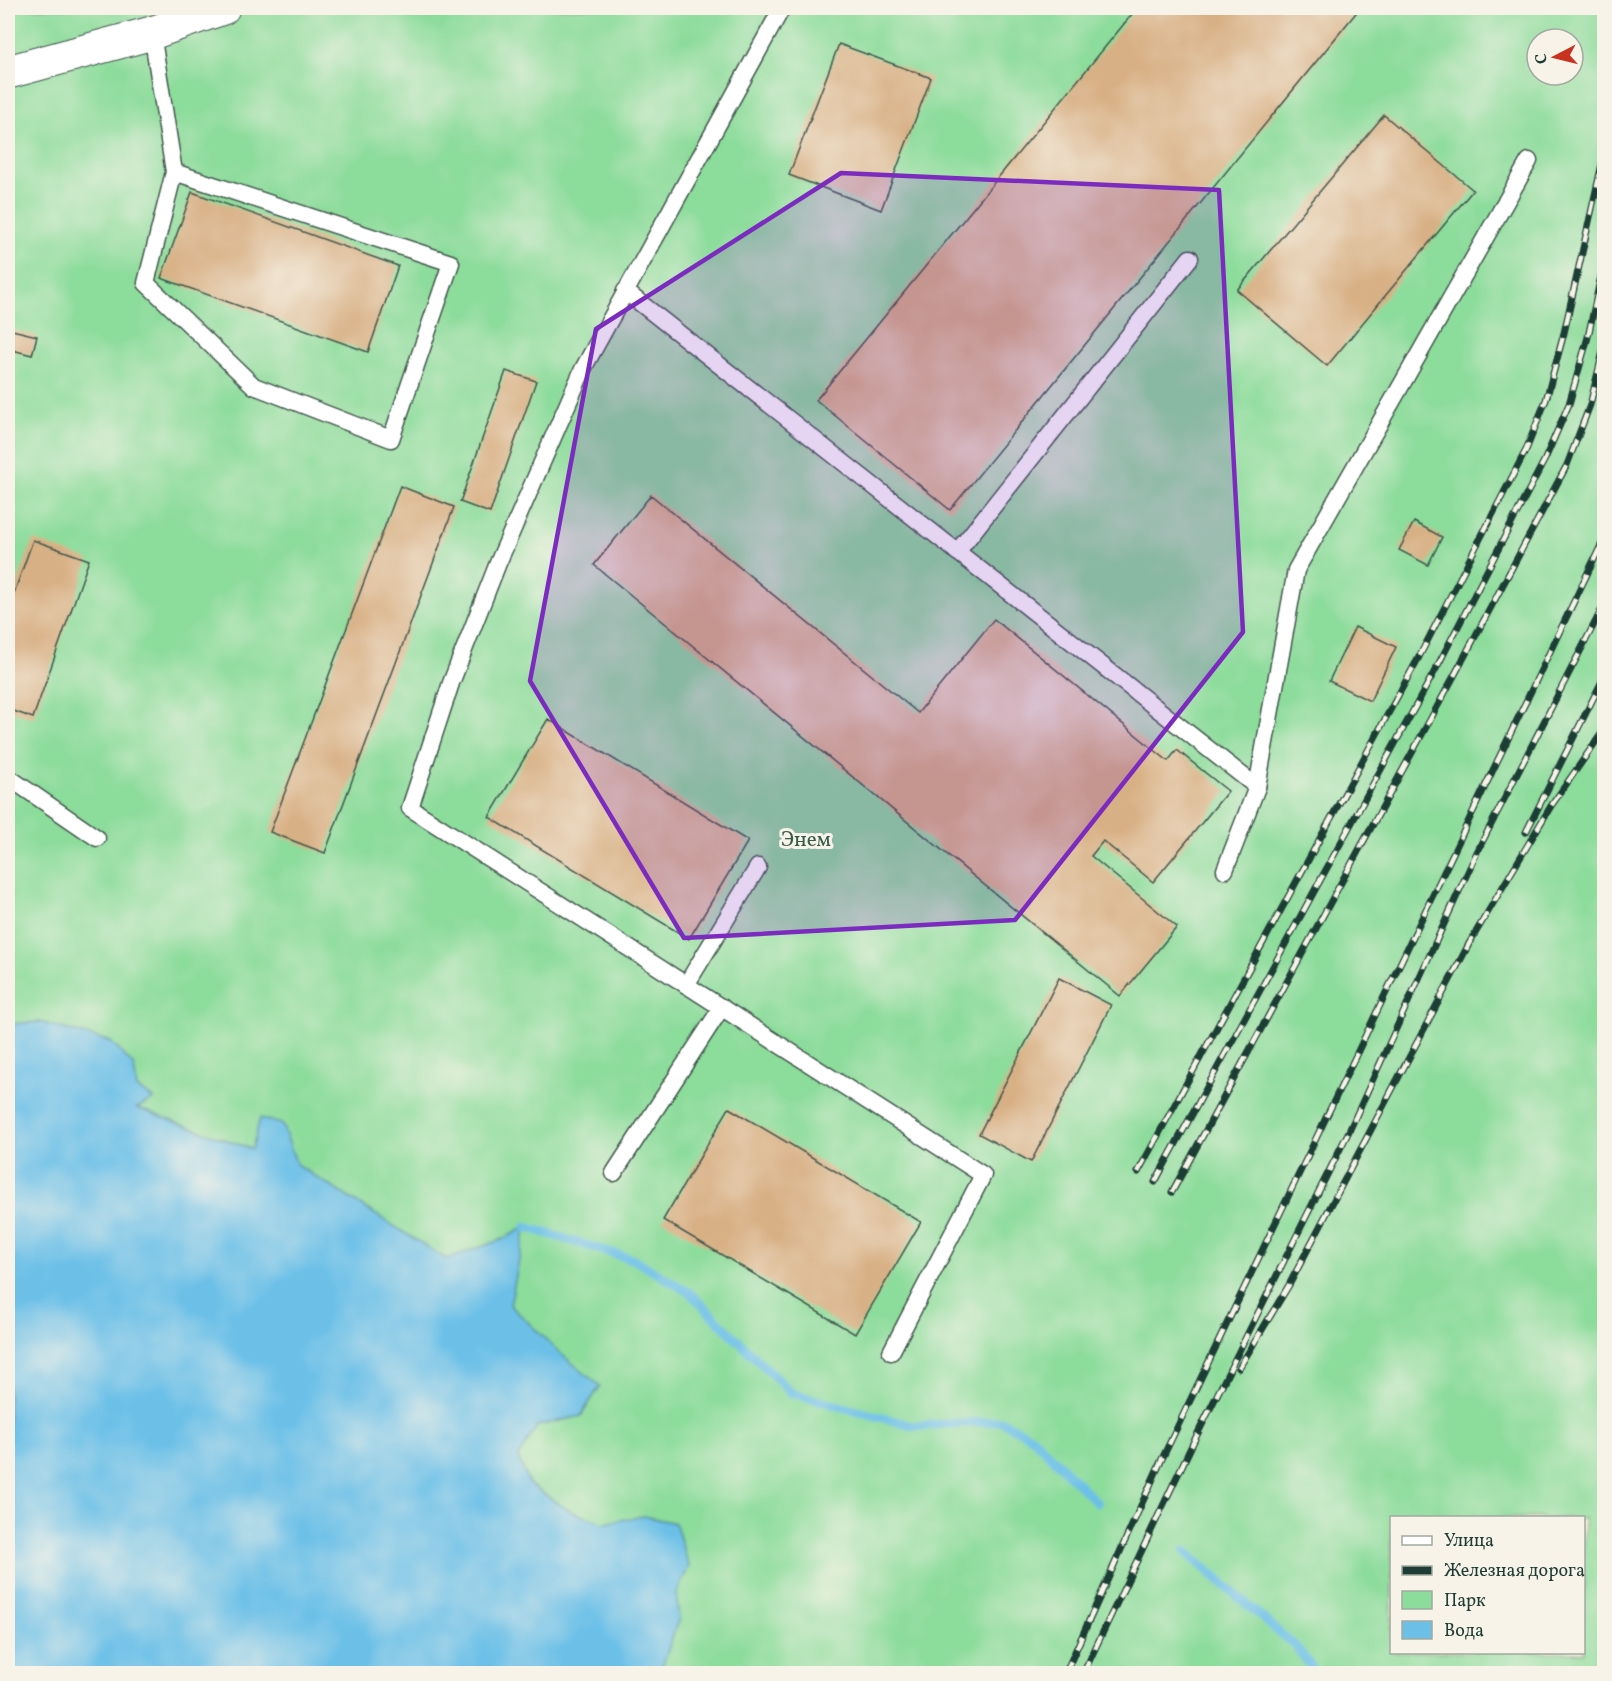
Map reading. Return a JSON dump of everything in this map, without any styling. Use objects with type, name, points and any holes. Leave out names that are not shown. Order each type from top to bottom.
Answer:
[{"type":"street","points":[[8,72],[152,33],[223,8]]},
{"type":"lane","points":[[782,8],[583,369],[498,563],[451,683],[410,808],[983,1175],[891,1352]]},
{"type":"lane","points":[[152,33],[174,172],[146,283],[254,386],[391,439],[452,263],[174,172]]},
{"type":"lane","points":[[1225,870],[1257,788],[1296,570],[1529,161]]},
{"type":"lane","points":[[957,552],[1190,258]]},
{"type":"lane","points":[[625,291],[1257,788]]},
{"type":"lane","points":[[8,777],[97,838]]},
{"type":"lane","points":[[686,985],[758,867]]},
{"type":"lane","points":[[614,1173],[722,1007]]},
{"type":"highlighted area","points":[[841,173],[1219,190],[1243,632],[1015,920],[684,938],[530,681],[596,329]]},
{"type":"green space","name":"Энем","points":[[8,8],[1604,8],[1604,1673],[8,1673]]},
{"type":"water","points":[[40,1022],[111,1042],[134,1066],[137,1088],[154,1099],[137,1108],[252,1149],[260,1118],[282,1124],[297,1165],[446,1259],[501,1240],[526,1227],[510,1305],[561,1354],[600,1386],[581,1416],[537,1426],[518,1457],[530,1485],[570,1511],[604,1523],[644,1516],[675,1523],[689,1566],[676,1594],[679,1618],[660,1673],[8,1673],[8,1024]]},
{"type":"building","points":[[1137,8],[1360,8],[950,510],[816,400]]},
{"type":"building","points":[[839,44],[931,78],[881,210],[789,175]]},
{"type":"building","points":[[1384,115],[1473,190],[1327,366],[1237,290]]},
{"type":"building","points":[[192,192],[398,266],[368,352],[161,278]]},
{"type":"building","points":[[8,329],[37,336],[32,355],[8,349]]},
{"type":"building","points":[[506,371],[536,381],[490,513],[460,502]]},
{"type":"building","points":[[400,486],[454,507],[325,853],[270,832]]},
{"type":"building","points":[[651,495],[918,713],[994,619],[1168,761],[1177,750],[1228,791],[1153,882],[1103,841],[1091,856],[1177,927],[1120,996],[594,565]]},
{"type":"building","points":[[1414,522],[1442,537],[1428,565],[1399,550]]},
{"type":"building","points":[[33,540],[89,560],[33,718],[8,709],[8,610]]},
{"type":"building","points":[[1355,627],[1396,647],[1370,701],[1329,681]]},
{"type":"building","points":[[548,719],[748,841],[689,939],[489,817]]},
{"type":"building","points":[[1059,978],[1111,1005],[1031,1162],[979,1134]]},
{"type":"building","points":[[729,1108],[921,1222],[855,1334],[663,1220]]},
{"type":"waterway","points":[[526,1227],[635,1260],[690,1293],[791,1393],[913,1426],[1001,1421],[1032,1437],[1097,1503]]},
{"type":"waterway","points":[[1185,1551],[1296,1647],[1317,1674]]},
{"type":"railway","points":[[1138,1172],[1419,657],[1526,450],[1546,400],[1564,333],[1604,155]]},
{"type":"railway","points":[[1155,1182],[1437,667],[1545,459],[1569,404],[1588,337],[1604,262]]},
{"type":"railway","points":[[1172,1192],[1567,465],[1590,405],[1604,347]]},
{"type":"railway","points":[[1065,1674],[1161,1461],[1604,539]]},
{"type":"railway","points":[[1083,1674],[1191,1447],[1350,1129],[1477,852],[1604,605]]},
{"type":"railway","points":[[1526,832],[1604,677]]},
{"type":"railway","points":[[1239,1368],[1289,1285],[1470,942],[1551,806],[1604,730]]}]
